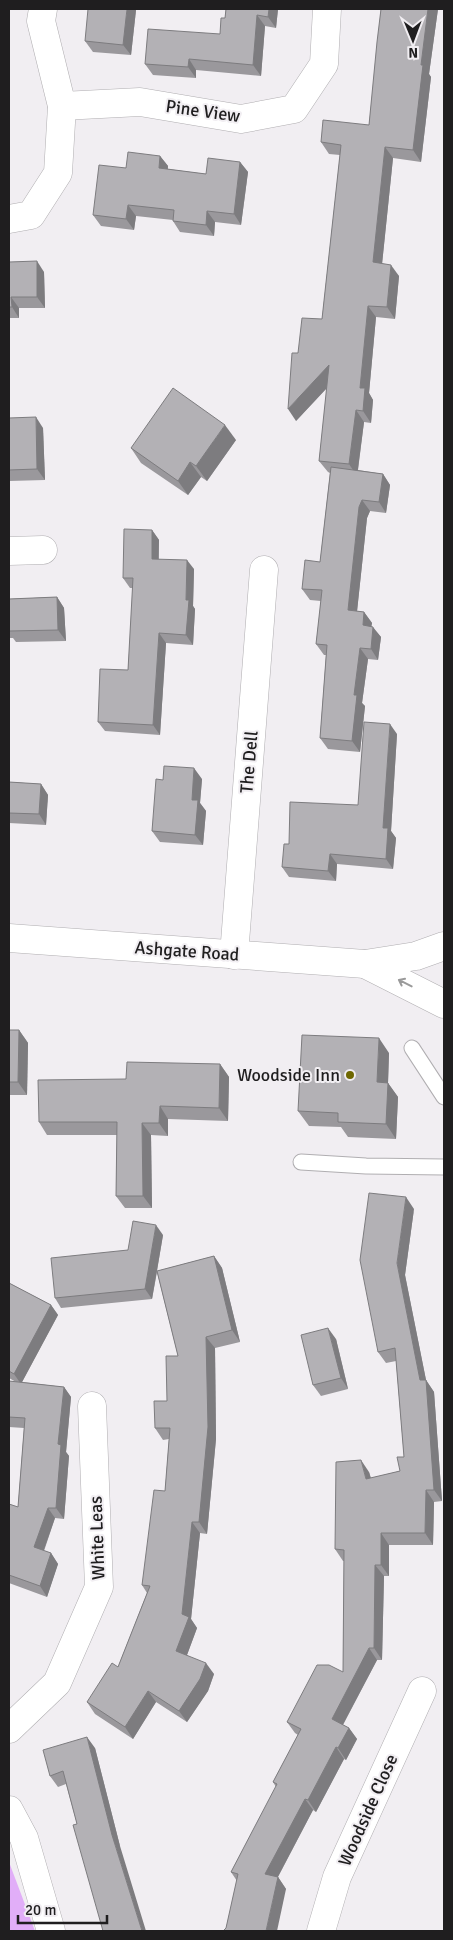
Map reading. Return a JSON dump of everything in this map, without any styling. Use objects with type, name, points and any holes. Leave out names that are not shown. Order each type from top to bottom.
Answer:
[{"type":"street","points":[[9,219],[31,215],[58,173],[62,106],[41,21],[43,9]]},
{"type":"street","name":"Pine View","points":[[62,106],[140,102],[241,118],[294,109],[324,64],[327,9]]},
{"type":"street","points":[[9,551],[44,550]]},
{"type":"street","name":"The Dell","points":[[234,955],[264,570]]},
{"type":"street","name":"Ashgate Road","points":[[9,938],[365,964],[416,956],[444,946]]},
{"type":"street","name":"Ashgate Road","points":[[365,964],[444,1004]]},
{"type":"street","name":"White Leas","points":[[9,1729],[57,1683],[99,1588],[92,1406]]},
{"type":"street","name":"Woodside Close","points":[[321,1931],[338,1877],[422,1691]]},
{"type":"street","points":[[9,1810],[24,1838],[51,1931]]},
{"type":"lane","points":[[412,1048],[444,1097]]},
{"type":"lane","points":[[301,1162],[366,1166],[444,1167]]},
{"type":"shaded area","points":[[9,1862],[35,1931],[9,1931]]},
{"type":"building","points":[[88,9],[127,9],[123,45],[85,41]]},
{"type":"building","points":[[226,9],[269,9],[268,17],[257,15],[253,65],[189,59],[188,67],[145,64],[148,29],[220,34],[221,18],[225,18]]},
{"type":"building","points":[[381,9],[428,9],[413,150],[385,147],[373,262],[391,265],[387,307],[368,306],[360,388],[365,388],[363,411],[356,410],[349,464],[319,461],[329,365],[288,409],[292,353],[298,353],[302,318],[322,319],[341,145],[321,142],[323,120],[369,125]]},
{"type":"building","points":[[128,152],[160,156],[159,168],[206,174],[208,158],[240,162],[234,214],[207,211],[206,225],[173,221],[174,210],[128,205],[126,219],[93,215],[99,165],[126,168]]},
{"type":"building","points":[[37,261],[37,297],[11,297],[12,307],[9,307],[9,262]]},
{"type":"building","points":[[173,388],[225,425],[196,466],[190,462],[178,481],[131,448]]},
{"type":"building","points":[[36,417],[37,469],[9,470],[9,418]]},
{"type":"building","points":[[331,467],[383,474],[379,502],[362,500],[359,507],[348,610],[364,612],[363,625],[373,627],[371,649],[360,648],[354,695],[357,695],[352,741],[320,738],[327,645],[316,644],[322,590],[302,589],[305,560],[320,562]]},
{"type":"building","points":[[124,529],[152,530],[152,559],[187,560],[186,600],[189,600],[186,635],[159,633],[153,725],[98,722],[100,669],[128,670],[133,578],[123,578]]},
{"type":"building","points":[[57,597],[58,630],[9,631],[9,599]]},
{"type":"building","points":[[364,722],[390,724],[383,828],[388,828],[386,859],[330,854],[328,871],[282,867],[284,844],[289,844],[290,802],[358,805]]},
{"type":"building","points":[[164,766],[194,768],[192,800],[198,800],[195,835],[152,831],[156,779],[163,780]]},
{"type":"building","points":[[9,782],[41,784],[39,814],[9,813]]},
{"type":"building","points":[[9,1030],[19,1030],[18,1082],[9,1082]]},
{"type":"building","name":"Woodside Inn","points":[[302,1035],[379,1038],[377,1082],[388,1083],[386,1124],[338,1122],[338,1113],[298,1111]]},
{"type":"building","points":[[127,1062],[220,1064],[219,1108],[160,1106],[159,1123],[142,1123],[143,1196],[116,1196],[117,1122],[39,1122],[38,1080],[126,1079]]},
{"type":"building","points":[[369,1193],[406,1197],[397,1263],[420,1380],[426,1380],[434,1490],[426,1490],[425,1533],[381,1533],[381,1565],[375,1565],[374,1648],[369,1648],[332,1719],[349,1728],[338,1748],[336,1747],[308,1800],[305,1799],[265,1874],[278,1877],[266,1931],[223,1931],[226,1928],[238,1874],[231,1872],[277,1784],[273,1782],[301,1729],[287,1722],[317,1665],[329,1665],[343,1672],[344,1550],[335,1549],[336,1462],[361,1460],[366,1479],[400,1471],[397,1457],[404,1457],[395,1348],[378,1352],[360,1260]]},
{"type":"building","points":[[133,1221],[156,1225],[145,1289],[55,1298],[51,1258],[128,1250]]},
{"type":"building","points":[[214,1256],[232,1330],[206,1337],[208,1427],[199,1522],[192,1522],[182,1614],[189,1617],[176,1651],[206,1663],[200,1679],[179,1711],[148,1691],[125,1727],[87,1702],[112,1663],[118,1667],[150,1586],[142,1585],[154,1490],[165,1491],[170,1428],[155,1428],[154,1401],[167,1401],[166,1356],[178,1356],[157,1271]]},
{"type":"building","points":[[9,1283],[51,1305],[14,1374],[9,1371]]},
{"type":"building","points":[[328,1328],[341,1378],[313,1385],[301,1335]]},
{"type":"building","points":[[9,1381],[64,1387],[58,1444],[61,1445],[56,1508],[48,1508],[34,1547],[51,1553],[40,1586],[9,1575],[9,1504],[18,1507],[25,1418],[9,1417]]},
{"type":"building","points":[[87,1737],[112,1835],[142,1931],[103,1931],[73,1825],[77,1824],[63,1771],[50,1776],[43,1750]]},
{"type":"place","name":"Woodside Inn","points":[[350,1075]]}]
